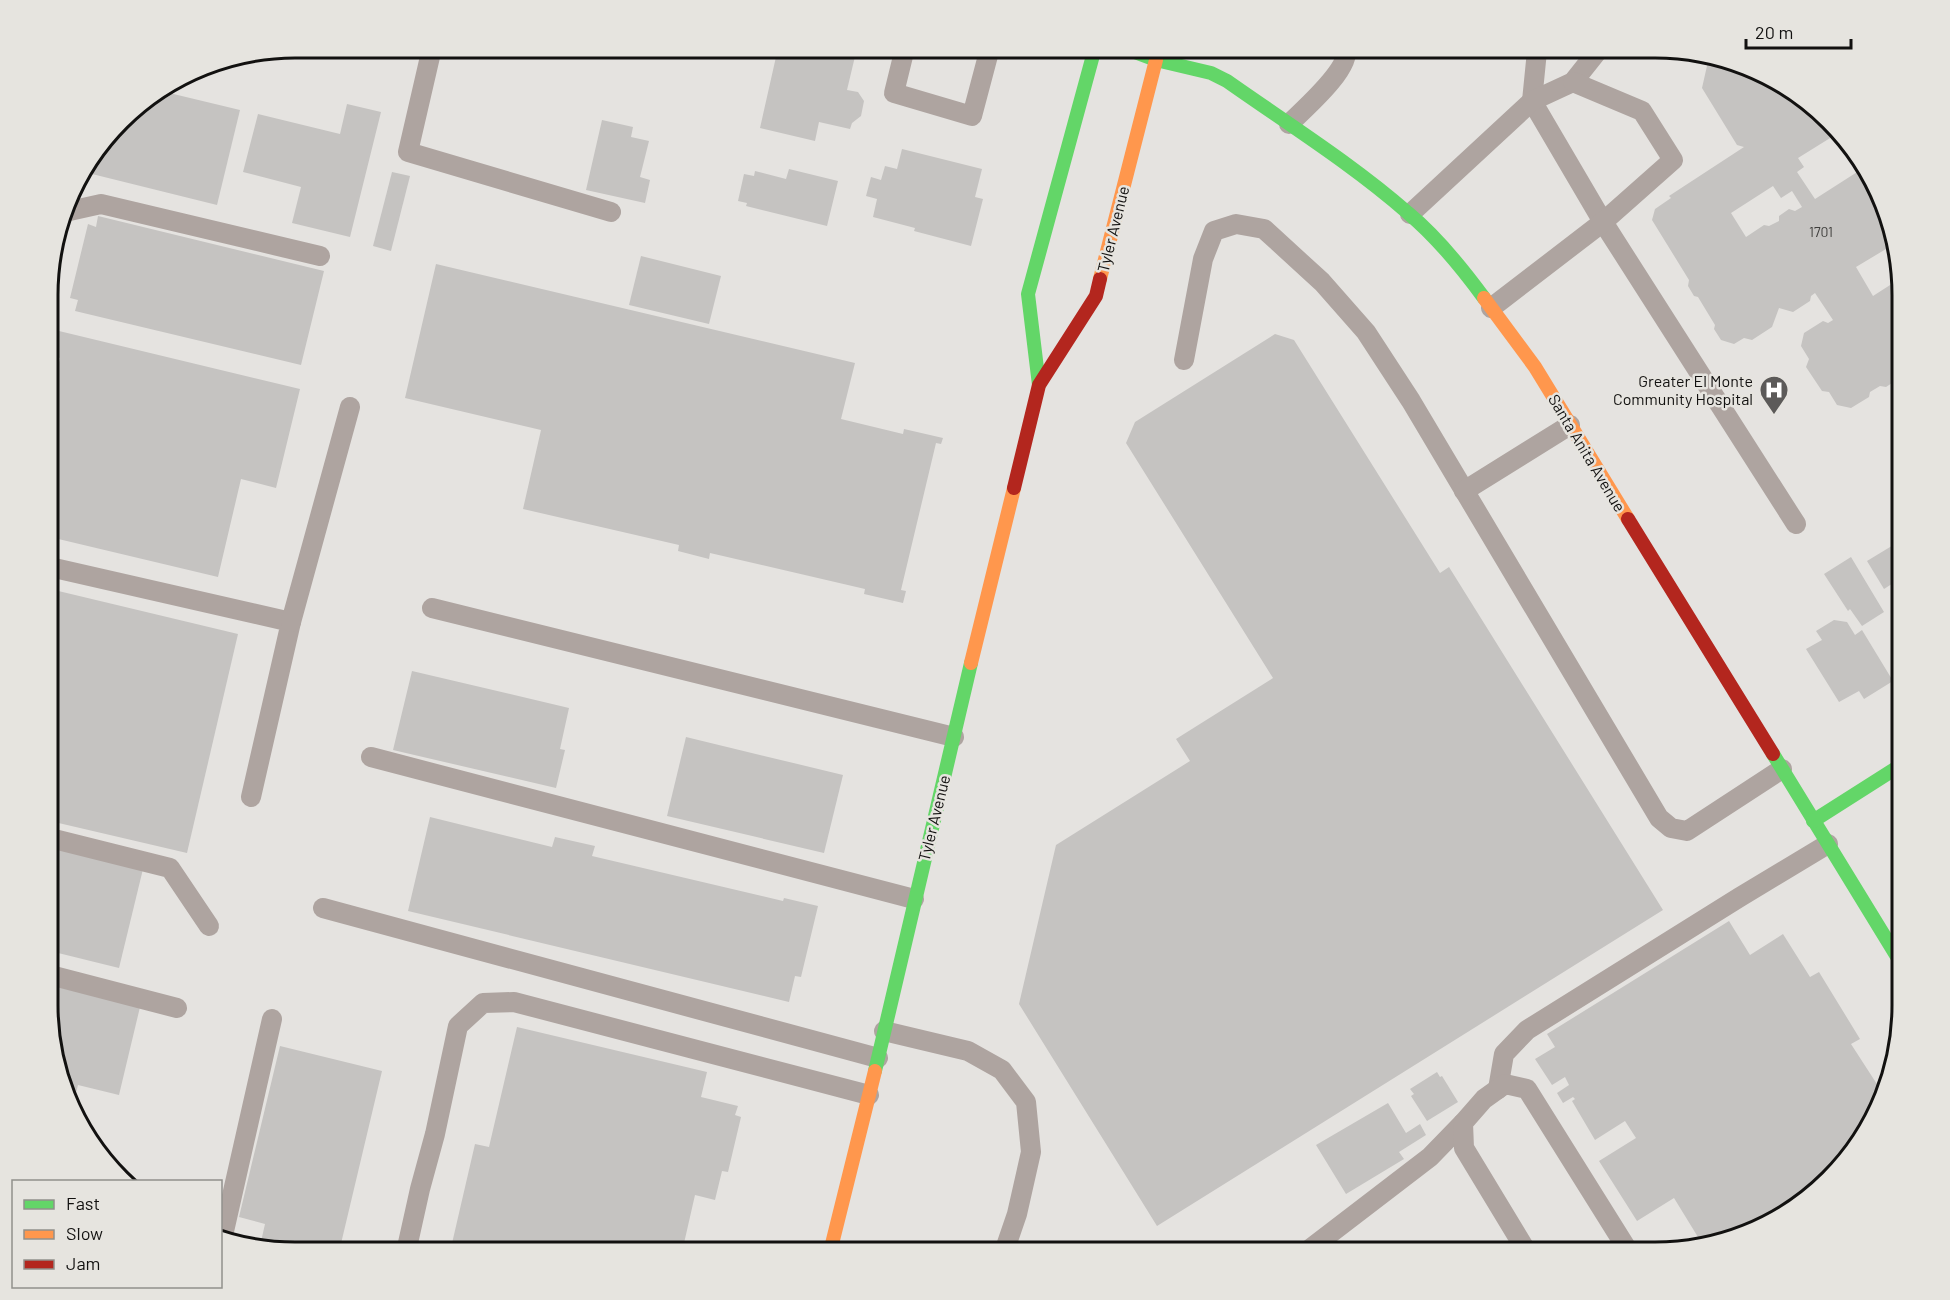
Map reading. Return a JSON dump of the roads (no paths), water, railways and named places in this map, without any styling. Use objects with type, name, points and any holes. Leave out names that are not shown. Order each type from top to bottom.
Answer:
[{"type":"main road","name":"Tyler Avenue","points":[[1040,385],[1028,294],[1092,58]]},
{"type":"main road","name":"Tyler Avenue","points":[[832,1242],[1040,385],[1096,296],[1156,58]]},
{"type":"main road","name":"Santa Anita Avenue","points":[[1168,58],[1227,81],[1374,185],[1410,214],[1464,271],[1535,367],[1892,947]]},
{"type":"main road","points":[[1813,820],[1892,771]]},
{"type":"lane","points":[[430,58],[408,152],[611,212]]},
{"type":"lane","points":[[903,58],[894,93],[972,116],[987,58]]},
{"type":"lane","points":[[1289,124],[1339,73],[1345,58]]},
{"type":"lane","points":[[1536,58],[1532,101],[1604,222],[1796,524]]},
{"type":"lane","points":[[1410,214],[1532,101],[1573,82],[1592,58]]},
{"type":"lane","points":[[1491,308],[1604,222],[1673,160],[1642,111],[1573,82]]},
{"type":"lane","points":[[75,210],[101,204],[320,256]]},
{"type":"lane","points":[[1184,360],[1203,259],[1214,231],[1236,224],[1264,229],[1322,282],[1365,332],[1411,401],[1659,818],[1671,828],[1688,831],[1782,769]]},
{"type":"lane","points":[[251,797],[291,622],[350,407]]},
{"type":"lane","points":[[1464,491],[1570,425]]},
{"type":"lane","points":[[58,569],[291,622]]},
{"type":"lane","points":[[432,608],[954,737]]},
{"type":"lane","points":[[371,757],[914,899]]},
{"type":"lane","points":[[58,840],[170,868],[210,926]]},
{"type":"lane","points":[[1498,1089],[1504,1054],[1527,1030],[1828,844]]},
{"type":"lane","points":[[323,908],[878,1058]]},
{"type":"lane","points":[[58,977],[177,1008]]},
{"type":"lane","points":[[408,1242],[459,1026],[483,1003],[514,1002],[869,1095]]},
{"type":"lane","points":[[224,1230],[272,1019]]},
{"type":"lane","points":[[884,1031],[968,1052],[1002,1070],[1026,1102],[1031,1152],[1017,1214],[1007,1242]]},
{"type":"lane","points":[[1319,1242],[1430,1157],[1484,1099],[1505,1084],[1527,1089],[1623,1242]]},
{"type":"lane","points":[[1462,1123],[1464,1148],[1521,1242]]},
{"type":"place","name":"Greater El Monte Community Hospital","points":[[1774,416]]}]
